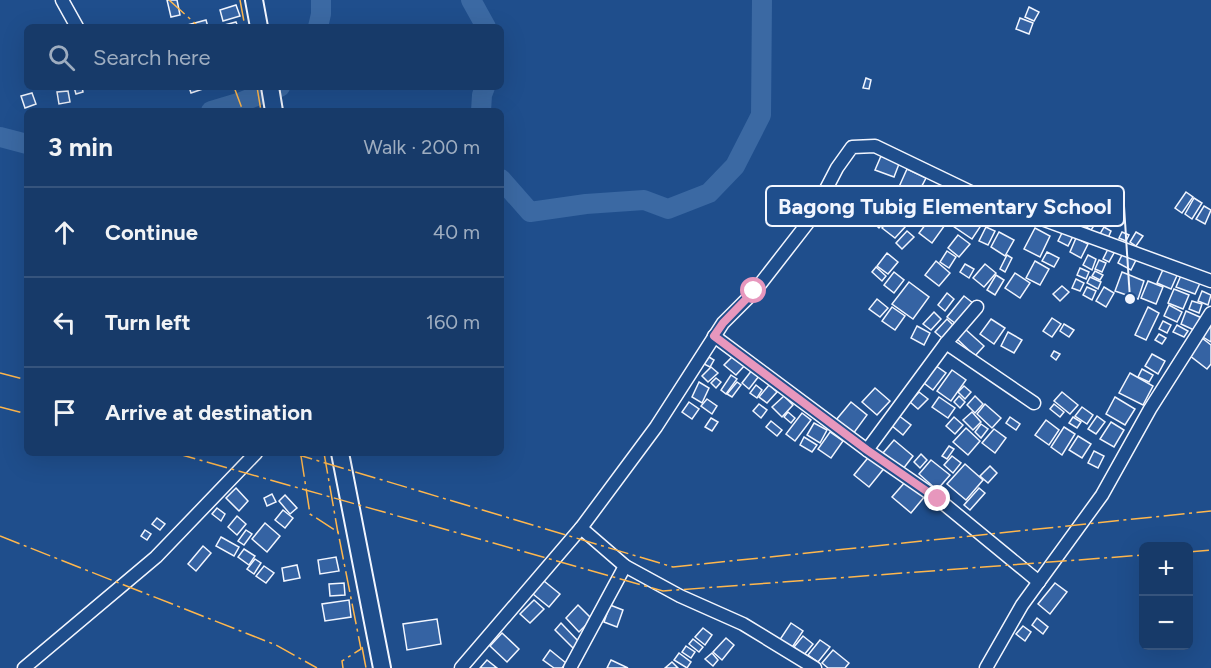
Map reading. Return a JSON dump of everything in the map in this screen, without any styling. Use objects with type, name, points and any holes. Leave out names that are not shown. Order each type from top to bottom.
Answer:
[{"type":"main road","points":[[254,0],[258,24]]},
{"type":"main road","points":[[270,90],[274,108]]},
{"type":"main road","points":[[341,456],[382,668]]},
{"type":"street","points":[[62,0],[74,24]]},
{"type":"street","points":[[461,668],[581,528],[656,427],[723,323],[754,291],[810,220],[837,168],[852,147],[875,146],[980,196],[1211,281]]},
{"type":"street","points":[[867,450],[946,344],[977,307]]},
{"type":"street","points":[[986,668],[1022,604],[1102,495],[1150,409],[1211,313]]},
{"type":"street","points":[[714,336],[867,450],[938,499],[1039,582]]},
{"type":"street","points":[[946,344],[1034,403]]},
{"type":"street","points":[[24,668],[156,557],[253,456]]},
{"type":"street","points":[[581,528],[625,566],[680,596],[743,624],[815,668]]},
{"type":"street","points":[[570,668],[625,566]]},
{"type":"building","points":[[167,0],[177,0],[180,15],[171,17]]},
{"type":"building","points":[[236,5],[240,16],[223,21],[220,10]]},
{"type":"building","points":[[1029,7],[1039,12],[1034,21],[1025,17]]},
{"type":"building","points":[[1020,18],[1033,23],[1029,34],[1016,29]]},
{"type":"building","points":[[206,20],[207,24],[191,24]]},
{"type":"building","points":[[866,78],[871,80],[869,89],[863,88]]},
{"type":"building","points":[[75,90],[83,90],[83,92],[76,94]]},
{"type":"building","points":[[68,91],[70,102],[59,104],[57,92]]},
{"type":"building","points":[[32,93],[36,104],[25,108],[21,96]]},
{"type":"building","points":[[881,156],[899,164],[894,177],[875,170]]},
{"type":"building","points":[[907,169],[926,178],[916,197],[898,189]]},
{"type":"building","points":[[1186,192],[1193,197],[1182,213],[1175,208]]},
{"type":"building","points":[[1194,198],[1202,203],[1192,219],[1185,214]]},
{"type":"building","points":[[964,203],[986,218],[972,239],[950,224]]},
{"type":"building","points":[[1204,206],[1211,210],[1205,224],[1196,219]]},
{"type":"building","points":[[881,207],[890,215],[879,228],[870,220]]},
{"type":"building","points":[[932,216],[945,225],[932,243],[919,233]]},
{"type":"building","points":[[892,217],[905,227],[895,238],[882,228]]},
{"type":"building","points":[[1088,217],[1096,223],[1091,230],[1082,224]]},
{"type":"building","points":[[986,227],[995,231],[988,245],[979,241]]},
{"type":"building","points":[[1104,227],[1111,231],[1108,238],[1100,234]]},
{"type":"building","points":[[1035,228],[1050,236],[1040,257],[1024,249]]},
{"type":"building","points":[[907,231],[914,237],[902,249],[896,243]]},
{"type":"building","points":[[1063,231],[1073,236],[1068,246],[1058,241]]},
{"type":"building","points":[[999,232],[1014,240],[1005,256],[991,247]]},
{"type":"building","points":[[1122,232],[1129,235],[1126,241],[1119,238]]},
{"type":"building","points":[[1136,232],[1143,236],[1136,246],[1130,242]]},
{"type":"building","points":[[958,235],[970,244],[959,257],[948,248]]},
{"type":"building","points":[[1076,238],[1088,244],[1081,258],[1070,252]]},
{"type":"building","points":[[1108,249],[1114,253],[1109,262],[1103,259]]},
{"type":"building","points":[[947,251],[956,257],[949,268],[940,262]]},
{"type":"building","points":[[1124,251],[1137,258],[1131,270],[1118,263]]},
{"type":"building","points":[[1047,252],[1059,258],[1054,267],[1042,261]]},
{"type":"building","points":[[887,253],[898,262],[888,274],[877,266]]},
{"type":"building","points":[[1007,255],[1012,258],[1005,272],[1000,269]]},
{"type":"building","points":[[1088,255],[1096,259],[1092,270],[1083,265]]},
{"type":"building","points":[[1099,260],[1106,263],[1102,272],[1095,269]]},
{"type":"building","points":[[936,261],[950,273],[939,286],[925,275]]},
{"type":"building","points":[[1035,261],[1049,269],[1040,285],[1026,278]]},
{"type":"building","points":[[965,264],[974,269],[969,278],[960,272]]},
{"type":"building","points":[[985,264],[996,273],[984,287],[973,278]]},
{"type":"building","points":[[1165,265],[1179,271],[1171,289],[1157,283]]},
{"type":"building","points":[[876,267],[886,276],[882,281],[872,272]]},
{"type":"building","points":[[1080,268],[1089,272],[1086,279],[1077,275]]},
{"type":"building","points":[[1095,271],[1103,275],[1100,280],[1092,276]]},
{"type":"building","points":[[894,272],[904,280],[894,293],[884,285]]},
{"type":"building","points":[[1122,272],[1144,281],[1138,299],[1115,291]]},
{"type":"building","points":[[1015,273],[1030,283],[1020,298],[1005,288]]},
{"type":"building","points":[[1182,273],[1201,281],[1195,294],[1176,287]]},
{"type":"building","points":[[996,275],[1004,280],[995,295],[987,290]]},
{"type":"building","points":[[1090,277],[1101,282],[1098,289],[1087,283]]},
{"type":"building","points":[[1076,279],[1084,283],[1080,291],[1072,288]]},
{"type":"building","points":[[1148,281],[1163,287],[1156,304],[1141,298]]},
{"type":"building","points":[[909,282],[929,297],[913,319],[892,304]]},
{"type":"building","points":[[1062,286],[1069,292],[1060,301],[1053,294]]},
{"type":"building","points":[[1087,287],[1096,291],[1092,300],[1083,295]]},
{"type":"building","points":[[1104,287],[1114,293],[1106,307],[1096,301]]},
{"type":"building","points":[[1174,289],[1189,295],[1183,309],[1168,303]]},
{"type":"building","points":[[1202,291],[1211,295],[1208,305],[1198,301]]},
{"type":"building","points":[[947,293],[954,299],[945,311],[938,305]]},
{"type":"building","points":[[964,296],[973,303],[956,324],[947,317]]},
{"type":"building","points":[[877,299],[888,308],[880,317],[869,309]]},
{"type":"building","points":[[1192,301],[1202,304],[1199,313],[1189,309]]},
{"type":"building","points":[[1169,305],[1182,312],[1177,322],[1164,316]]},
{"type":"building","points":[[892,307],[905,316],[895,330],[882,321]]},
{"type":"building","points":[[1148,307],[1159,313],[1146,340],[1135,335]]},
{"type":"building","points":[[1186,311],[1202,318],[1196,331],[1181,324]]},
{"type":"building","points":[[934,312],[941,319],[931,330],[923,324]]},
{"type":"building","points":[[1052,318],[1061,324],[1052,337],[1043,331]]},
{"type":"building","points":[[947,319],[953,325],[942,338],[935,332]]},
{"type":"building","points":[[991,319],[1005,328],[994,344],[980,334]]},
{"type":"building","points":[[1211,319],[1211,342],[1201,336]]},
{"type":"building","points":[[1163,321],[1171,325],[1167,333],[1159,329]]},
{"type":"building","points":[[1064,324],[1074,330],[1069,337],[1060,331]]},
{"type":"building","points":[[1177,325],[1188,331],[1184,337],[1173,332]]},
{"type":"building","points":[[917,326],[930,333],[924,345],[911,338]]},
{"type":"building","points":[[965,329],[984,346],[975,356],[956,338]]},
{"type":"building","points":[[1008,332],[1022,340],[1014,353],[1001,346]]},
{"type":"building","points":[[1159,334],[1166,338],[1162,344],[1155,340]]},
{"type":"building","points":[[1202,338],[1211,345],[1211,364],[1207,369],[1189,355]]},
{"type":"building","points":[[1054,351],[1060,354],[1056,360],[1051,356]]},
{"type":"building","points":[[1152,354],[1165,361],[1158,374],[1145,366]]},
{"type":"building","points":[[734,355],[745,365],[736,375],[724,365]]},
{"type":"building","points":[[709,357],[714,360],[710,367],[704,364]]},
{"type":"building","points":[[932,363],[946,373],[933,390],[920,380]]},
{"type":"building","points":[[711,367],[718,373],[708,382],[702,376]]},
{"type":"building","points":[[1142,369],[1153,375],[1149,382],[1138,377]]},
{"type":"building","points":[[752,370],[759,376],[749,389],[742,383]]},
{"type":"building","points":[[952,370],[966,380],[951,401],[937,391]]},
{"type":"building","points":[[1130,373],[1153,386],[1143,405],[1119,393]]},
{"type":"building","points":[[731,375],[737,379],[726,394],[721,390]]},
{"type":"building","points":[[716,378],[721,382],[716,388],[711,383]]},
{"type":"building","points":[[699,382],[709,388],[702,403],[692,397]]},
{"type":"building","points":[[737,382],[741,385],[732,397],[727,394]]},
{"type":"building","points":[[756,385],[762,390],[757,398],[750,393]]},
{"type":"building","points":[[769,385],[777,392],[767,403],[759,397]]},
{"type":"building","points":[[964,386],[971,392],[965,399],[958,392]]},
{"type":"building","points":[[875,388],[890,401],[877,415],[862,402]]},
{"type":"building","points":[[919,392],[928,399],[918,409],[910,402]]},
{"type":"building","points":[[1062,392],[1078,405],[1070,414],[1054,401]]},
{"type":"building","points":[[784,396],[793,405],[782,417],[772,407]]},
{"type":"building","points":[[959,396],[965,402],[960,408],[954,402]]},
{"type":"building","points":[[975,396],[983,404],[975,413],[967,405]]},
{"type":"building","points":[[939,397],[955,408],[948,418],[932,407]]},
{"type":"building","points":[[1115,397],[1135,409],[1125,425],[1106,414]]},
{"type":"building","points":[[707,399],[717,406],[712,414],[701,406]]},
{"type":"building","points":[[689,402],[699,409],[692,419],[682,412]]},
{"type":"building","points":[[851,402],[867,415],[853,434],[836,420]]},
{"type":"building","points":[[759,404],[767,410],[761,418],[753,411]]},
{"type":"building","points":[[985,404],[1001,418],[992,428],[977,414]]},
{"type":"building","points":[[1054,404],[1064,412],[1060,417],[1050,409]]},
{"type":"building","points":[[1082,407],[1093,415],[1087,424],[1075,416]]},
{"type":"building","points":[[788,412],[795,418],[791,423],[784,417]]},
{"type":"building","points":[[972,412],[981,422],[973,430],[963,420]]},
{"type":"building","points":[[802,413],[811,420],[795,441],[786,434]]},
{"type":"building","points":[[898,415],[911,425],[903,435],[891,425]]},
{"type":"building","points":[[1097,416],[1105,422],[1096,434],[1088,429]]},
{"type":"building","points":[[954,417],[963,425],[955,434],[946,426]]},
{"type":"building","points":[[1010,417],[1020,424],[1016,430],[1006,423]]},
{"type":"building","points":[[1073,417],[1081,422],[1077,428],[1069,423]]},
{"type":"building","points":[[711,418],[718,422],[712,431],[705,427]]},
{"type":"building","points":[[1046,420],[1059,430],[1049,445],[1035,435]]},
{"type":"building","points":[[771,421],[782,430],[777,436],[766,427]]},
{"type":"building","points":[[1111,422],[1124,430],[1114,447],[1100,439]]},
{"type":"building","points":[[814,423],[827,430],[820,443],[807,435]]},
{"type":"building","points":[[981,424],[988,429],[981,438],[975,432]]},
{"type":"building","points":[[1064,427],[1075,434],[1062,455],[1051,447]]},
{"type":"building","points":[[966,428],[980,441],[968,455],[953,442]]},
{"type":"building","points":[[994,429],[1006,438],[995,453],[982,443]]},
{"type":"building","points":[[830,432],[843,441],[831,458],[818,449]]},
{"type":"building","points":[[1078,436],[1091,444],[1082,458],[1069,450]]},
{"type":"building","points":[[804,437],[817,445],[812,452],[800,445]]},
{"type":"building","points":[[894,440],[913,456],[903,469],[883,453]]},
{"type":"building","points":[[949,446],[954,449],[947,459],[942,456]]},
{"type":"building","points":[[1094,451],[1104,456],[1098,468],[1088,463]]},
{"type":"building","points":[[871,454],[886,466],[869,487],[854,475]]},
{"type":"building","points":[[921,454],[927,460],[920,468],[914,462]]},
{"type":"building","points":[[952,456],[961,463],[953,473],[944,465]]},
{"type":"building","points":[[931,460],[950,475],[937,490],[919,474]]},
{"type":"building","points":[[965,464],[983,480],[966,500],[947,484]]},
{"type":"building","points":[[990,466],[997,473],[988,483],[980,476]]},
{"type":"building","points":[[906,481],[925,496],[911,513],[892,497]]},
{"type":"building","points":[[236,488],[248,501],[239,511],[226,498]]},
{"type":"building","points":[[979,488],[985,493],[970,510],[964,505]]},
{"type":"building","points":[[272,494],[276,502],[267,506],[264,498]]},
{"type":"building","points":[[285,495],[297,508],[290,514],[279,501]]},
{"type":"building","points":[[217,508],[225,514],[221,521],[212,514]]},
{"type":"building","points":[[283,510],[293,518],[285,528],[275,520]]},
{"type":"building","points":[[237,516],[246,524],[237,535],[228,527]]},
{"type":"building","points":[[157,518],[165,524],[160,530],[152,524]]},
{"type":"building","points":[[265,523],[280,536],[267,552],[252,539]]},
{"type":"building","points":[[145,530],[151,534],[147,540],[141,536]]},
{"type":"building","points":[[246,530],[252,534],[244,545],[238,541]]},
{"type":"building","points":[[221,537],[239,547],[234,556],[216,546]]},
{"type":"building","points":[[203,546],[211,553],[196,571],[188,564]]},
{"type":"building","points":[[244,549],[255,556],[249,565],[238,557]]},
{"type":"building","points":[[336,557],[339,571],[320,574],[318,560]]},
{"type":"building","points":[[255,559],[261,563],[254,574],[247,569]]},
{"type":"building","points":[[297,565],[300,578],[284,581],[282,568]]},
{"type":"building","points":[[264,566],[274,573],[266,583],[256,576]]},
{"type":"building","points":[[544,581],[560,594],[549,607],[533,594]]},
{"type":"building","points":[[344,583],[345,595],[330,596],[329,584]]},
{"type":"building","points":[[1055,583],[1067,592],[1050,614],[1038,604]]},
{"type":"building","points":[[349,600],[351,617],[325,621],[322,604]]},
{"type":"building","points":[[534,600],[544,609],[530,623],[520,614]]},
{"type":"building","points":[[578,605],[592,619],[579,632],[566,618]]},
{"type":"building","points":[[610,605],[623,610],[617,627],[604,622]]},
{"type":"building","points":[[1037,618],[1048,627],[1043,634],[1032,625]]},
{"type":"building","points":[[437,619],[441,644],[407,650],[403,624]]},
{"type":"building","points":[[561,623],[580,643],[574,649],[555,630]]},
{"type":"building","points":[[791,623],[803,631],[791,649],[779,641]]},
{"type":"building","points":[[1023,626],[1031,632],[1025,641],[1016,634]]},
{"type":"building","points":[[703,628],[712,635],[705,645],[695,637]]},
{"type":"building","points":[[502,633],[519,649],[507,662],[490,646]]},
{"type":"building","points":[[803,636],[813,644],[804,655],[794,647]]},
{"type":"building","points":[[726,638],[734,645],[722,660],[713,652]]},
{"type":"building","points":[[693,639],[703,647],[699,652],[689,644]]},
{"type":"building","points":[[820,640],[830,647],[818,662],[808,655]]},
{"type":"building","points":[[686,646],[695,652],[691,658],[682,652]]},
{"type":"building","points":[[550,650],[566,663],[562,668],[554,668],[543,660]]},
{"type":"building","points":[[833,650],[849,663],[845,668],[828,668],[822,663]]},
{"type":"building","points":[[679,653],[691,662],[687,668],[674,660]]},
{"type":"building","points":[[712,653],[718,660],[713,666],[705,659]]},
{"type":"building","points":[[487,660],[497,668],[480,668]]},
{"type":"building","points":[[611,660],[628,668],[607,668]]},
{"type":"building","points":[[672,662],[678,668],[665,668]]},
{"type":"waterway","points":[[319,24],[321,0]]},
{"type":"waterway","points":[[471,0],[484,24]]},
{"type":"waterway","points":[[504,182],[530,212],[586,204],[644,200],[668,209],[709,193],[735,166],[761,115],[762,0]]},
{"type":"waterway","points":[[221,108],[272,90]]},
{"type":"waterway","points":[[481,108],[484,90]]},
{"type":"waterway","points":[[0,137],[24,143]]},
{"type":"power","points":[[169,0],[196,24]]},
{"type":"power","points":[[240,0],[244,24]]},
{"type":"power","points":[[235,90],[242,108]]},
{"type":"power","points":[[258,90],[260,108]]},
{"type":"power","points":[[0,373],[24,379]]},
{"type":"power","points":[[0,407],[24,413]]},
{"type":"power","points":[[186,456],[663,591],[1139,555]]},
{"type":"power","points":[[301,456],[310,514],[338,532],[361,649],[342,661],[343,668]]},
{"type":"power","points":[[302,456],[673,567],[1211,511]]},
{"type":"power","points":[[325,456],[338,533]]},
{"type":"power","points":[[0,536],[276,645],[317,668]]},
{"type":"power","points":[[1193,552],[1211,550]]},
{"type":"power","points":[[362,647],[366,668]]},
{"type":"place","name":"Bagong Tubig Elementary School","points":[[1130,299]]},
{"type":"route","points":[[754,291],[723,323],[714,336],[867,450],[938,499]]}]
